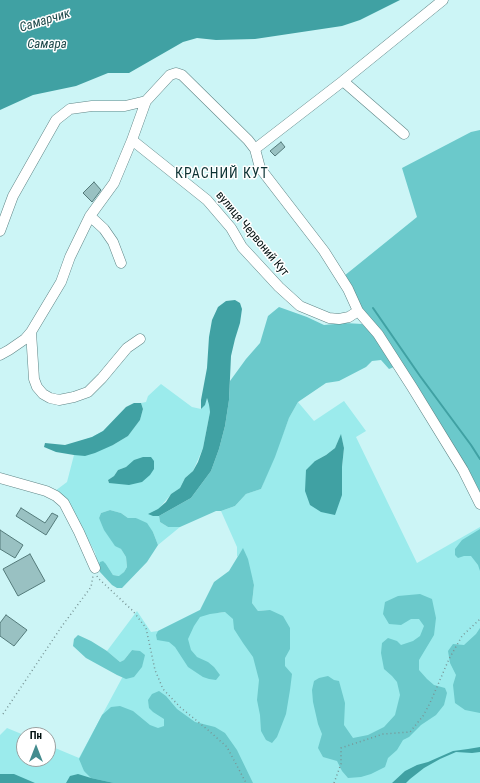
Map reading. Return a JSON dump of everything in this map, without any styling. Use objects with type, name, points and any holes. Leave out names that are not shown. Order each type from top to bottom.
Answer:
[{"type":"street","points":[[255,149],[443,0]]},
{"type":"street","points":[[0,355],[25,339],[31,332],[61,282],[70,257],[90,216],[114,183],[146,102],[170,75],[176,73],[182,75],[248,140],[255,149],[260,168],[324,251],[348,289],[358,311],[378,334],[464,470],[480,504]]},
{"type":"street","points":[[342,81],[404,134]]},
{"type":"street","points":[[0,231],[14,196],[56,120],[70,109],[92,106],[125,106],[146,102]]},
{"type":"street","name":"вулиця Червоний Кут","points":[[132,140],[207,200],[231,228],[242,247],[279,287],[300,306],[329,318],[339,319],[349,317],[358,311]]},
{"type":"street","points":[[90,216],[104,229],[113,242],[121,263]]},
{"type":"street","points":[[31,332],[34,379],[37,387],[43,394],[50,398],[59,400],[88,392],[127,348],[140,339]]},
{"type":"street","points":[[0,478],[46,491],[56,496],[64,503],[95,568]]},
{"type":"path","points":[[3,714],[62,626],[91,587],[95,568]]},
{"type":"path","points":[[95,568],[98,578],[133,611],[146,628],[155,670],[163,689],[180,708],[227,747],[247,783]]},
{"type":"path","points":[[334,783],[341,764],[341,748],[383,734],[410,732],[423,716],[462,636],[480,619]]},
{"type":"shaded area","points":[[480,130],[480,499],[365,313],[344,276],[417,217],[402,168],[471,132]]},
{"type":"shaded area","points":[[279,307],[324,325],[345,323],[362,324],[376,337],[394,367],[389,369],[381,360],[372,361],[366,367],[339,381],[326,383],[298,402],[289,418],[275,457],[261,489],[246,494],[235,506],[221,511],[216,511],[180,527],[168,527],[160,522],[159,516],[191,498],[211,471],[225,426],[230,381],[260,343],[268,316]]},
{"type":"shaded area","points":[[161,384],[192,407],[201,409],[206,397],[210,412],[203,448],[193,471],[185,478],[180,488],[171,494],[153,516],[159,516],[160,522],[168,527],[180,527],[158,545],[153,532],[136,518],[128,518],[121,513],[110,510],[101,513],[99,518],[115,545],[121,549],[126,557],[127,567],[124,572],[120,576],[113,575],[106,564],[98,567],[95,552],[64,498],[55,491],[67,482],[74,455],[68,451],[81,441],[103,431],[113,445],[128,436],[140,420],[143,409],[141,403],[146,402],[148,396]],"holes":[[[134,460],[109,483],[108,480],[114,476],[118,470],[126,467]]]},
{"type":"shaded area","points":[[344,401],[366,431],[356,437],[417,563],[480,527],[480,783],[0,783],[0,735],[7,728],[16,732],[16,767],[56,767],[56,748],[79,758],[138,651],[132,650],[124,660],[120,662],[107,651],[137,611],[151,632],[158,631],[200,610],[219,613],[225,612],[233,615],[270,610],[258,611],[252,603],[254,585],[243,549],[237,557],[237,547],[221,511],[235,506],[246,494],[261,489],[289,418],[298,402],[314,421]],"holes":[[[341,435],[344,448],[342,467],[315,461],[335,448]]]},
{"type":"shaded area","points":[[110,510],[121,513],[128,518],[136,518],[147,523],[153,532],[158,545],[147,562],[122,588],[117,588],[112,585],[100,572],[98,567],[100,562],[103,561],[113,575],[119,576],[127,567],[126,557],[121,549],[115,546],[104,530],[99,518],[101,513]]},
{"type":"shaded area","points":[[480,529],[480,571],[478,565],[471,556],[458,558],[455,555],[455,549],[462,540]]},
{"type":"shaded area","points":[[243,548],[248,559],[254,585],[252,603],[258,611],[270,610],[283,616],[290,628],[290,649],[285,658],[285,666],[292,674],[290,690],[286,714],[277,737],[272,743],[266,740],[261,731],[257,700],[259,680],[253,657],[234,629],[233,619],[225,612],[200,617],[188,639],[191,650],[197,657],[208,662],[220,675],[216,680],[203,677],[188,667],[175,647],[169,642],[157,640],[156,635],[158,631],[200,610],[214,582],[229,571]]},
{"type":"shaded area","points":[[420,594],[432,599],[436,618],[434,635],[419,660],[419,670],[434,685],[445,688],[447,693],[444,705],[436,715],[421,725],[409,737],[403,740],[397,750],[388,758],[385,767],[361,777],[348,778],[342,771],[337,761],[323,757],[318,748],[322,734],[313,702],[312,690],[314,681],[328,676],[339,681],[345,703],[344,725],[353,738],[368,735],[384,727],[395,715],[400,695],[397,682],[384,669],[381,653],[382,643],[388,638],[397,641],[401,645],[413,641],[420,636],[424,626],[419,619],[411,619],[401,625],[389,624],[383,614],[385,602],[398,596]]},
{"type":"shaded area","points":[[480,628],[480,713],[465,710],[455,703],[453,685],[456,675],[450,663],[448,651],[453,644],[464,645]]},
{"type":"shaded area","points":[[78,635],[107,651],[120,662],[124,660],[132,650],[140,651],[145,655],[142,667],[134,677],[126,679],[117,675],[86,658],[73,646],[74,639]]},
{"type":"shaded area","points":[[159,691],[166,696],[177,709],[195,722],[215,727],[225,733],[237,750],[253,783],[114,783],[91,778],[84,771],[79,759],[102,715],[111,707],[120,706],[133,711],[150,725],[158,728],[164,726],[164,719],[149,708],[148,700],[152,694]]},
{"type":"water","name":"Самара","points":[[0,0],[400,0],[360,20],[342,26],[255,39],[216,40],[197,38],[183,42],[129,73],[108,73],[76,86],[33,95],[0,110]]},
{"type":"water","points":[[235,300],[240,303],[242,309],[240,323],[231,356],[229,400],[225,426],[211,471],[191,498],[159,516],[153,516],[148,514],[158,509],[166,502],[171,494],[180,488],[185,478],[193,471],[198,462],[203,448],[210,412],[207,398],[205,405],[201,409],[201,400],[207,368],[209,337],[212,320],[218,307],[226,301]]},
{"type":"water","points":[[134,403],[141,403],[143,409],[140,420],[128,436],[113,445],[85,456],[56,452],[44,447],[45,443],[65,445],[92,437],[103,431],[126,407]]},
{"type":"water","points":[[341,434],[344,448],[342,495],[335,515],[321,512],[310,505],[305,491],[306,470],[315,461],[335,448]]},
{"type":"water","points":[[143,457],[151,457],[154,461],[154,469],[142,482],[129,485],[109,483],[108,480],[114,476],[118,470],[126,467],[134,460]]},
{"type":"water","points":[[480,747],[480,752],[456,752],[440,759],[424,768],[406,783],[392,783],[405,771],[417,765],[453,751]]},
{"type":"water","points":[[0,774],[14,774],[35,783],[0,783]]},
{"type":"water","points":[[78,774],[114,783],[66,783],[70,776]]},
{"type":"building","points":[[281,142],[285,147],[275,156],[270,151]]},
{"type":"building","points":[[94,182],[101,190],[92,202],[83,193]]},
{"type":"building","points":[[21,508],[45,523],[52,513],[58,516],[46,535],[16,516]]},
{"type":"building","points":[[0,530],[23,545],[15,558],[0,549]]},
{"type":"building","points":[[30,554],[45,581],[18,596],[3,569]]},
{"type":"building","points":[[6,615],[27,630],[14,646],[0,636],[0,623]]},
{"type":"waterway","points":[[373,308],[480,459]]},
{"type":"district","name":"КРАСНИЙ КУТ","points":[[222,174]]},
{"type":"water label","name":"Самарчик","points":[[45,21]]}]
